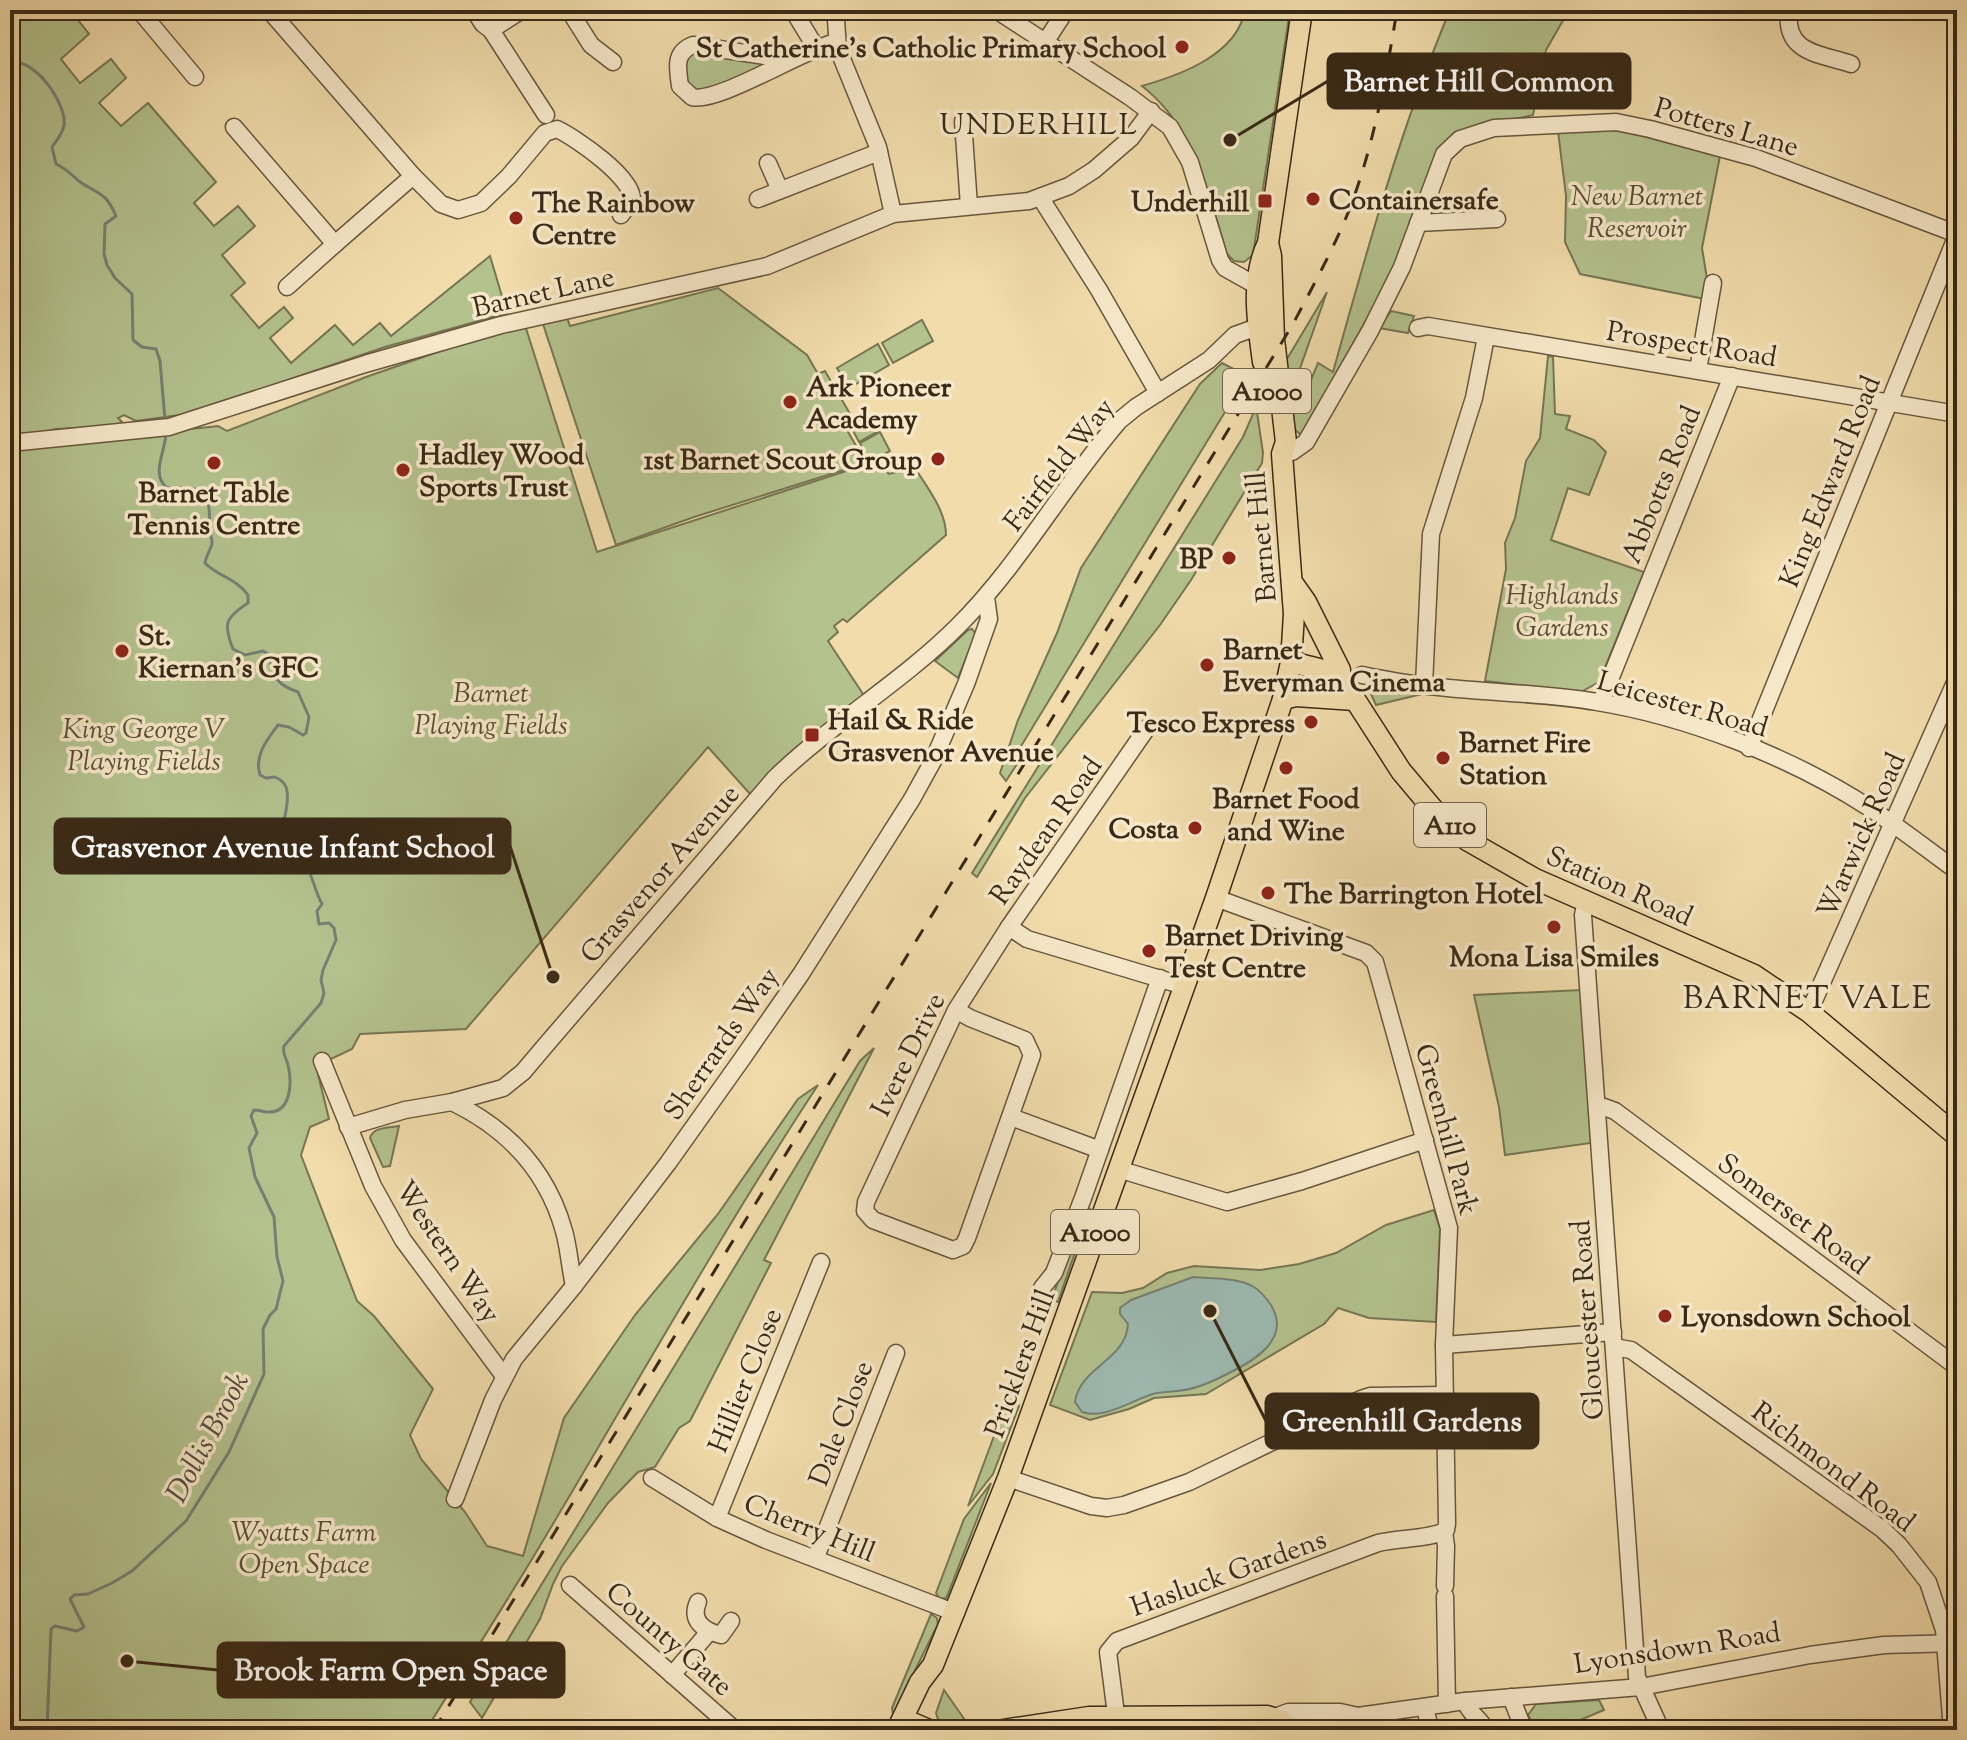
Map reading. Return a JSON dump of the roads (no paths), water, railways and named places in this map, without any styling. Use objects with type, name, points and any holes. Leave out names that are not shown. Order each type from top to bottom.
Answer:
[{"type":"main road","name":"Barnet Hill","points":[[1291,662],[1294,585],[1282,454],[1274,444],[1263,277],[1271,256],[1268,243],[1302,10]]},
{"type":"main road","name":"A110","points":[[1294,585],[1336,661],[1340,679]]},
{"type":"main road","points":[[1291,662],[1327,671],[1340,679]]},
{"type":"main road","name":"A1000","points":[[1184,986],[1283,699],[1291,662]]},
{"type":"main road","name":"Station Road","points":[[1340,679],[1401,771],[1432,808],[1467,840],[1524,873],[1754,975],[1809,1012],[1957,1136]]},
{"type":"main road","points":[[1283,699],[1300,696],[1355,700]]},
{"type":"main road","name":"Pricklers Hill","points":[[911,1727],[920,1682],[933,1665],[956,1613],[1008,1478],[1184,986]]},
{"type":"main road","name":"Lyonsdown Road","points":[[1003,1730],[1089,1717],[1117,1723],[1284,1724]]},
{"type":"street","points":[[139,10],[195,77]]},
{"type":"street","points":[[474,10],[491,30],[550,122],[601,157],[631,191],[632,200],[621,215]]},
{"type":"street","points":[[491,30],[522,10]]},
{"type":"street","points":[[569,10],[591,45],[613,62]]},
{"type":"street","points":[[793,10],[816,48]]},
{"type":"street","points":[[996,10],[1151,111],[1170,127],[1184,147],[1225,268],[1250,282],[1263,277]]},
{"type":"street","points":[[1046,41],[1066,10]]},
{"type":"street","points":[[1789,10],[1788,27],[1796,43],[1809,51],[1843,56]]},
{"type":"street","points":[[275,16],[413,176],[441,204],[458,210],[475,207],[491,196],[545,133],[550,122]]},
{"type":"street","points":[[836,20],[836,42],[879,152],[893,214]]},
{"type":"street","points":[[791,60],[693,45],[683,49],[679,57],[680,86],[688,95],[703,99],[836,42]]},
{"type":"street","name":"Barnet Lane","points":[[10,443],[164,428],[365,364],[501,325],[767,266],[893,214],[1018,203],[1040,197],[1069,186],[1094,170],[1131,138],[1151,111]]},
{"type":"street","points":[[963,121],[969,206]]},
{"type":"street","name":"Potters Lane","points":[[1282,454],[1298,448],[1309,437],[1381,310],[1402,267],[1444,154],[1460,139],[1494,128],[1512,126],[1616,122],[1756,158],[1957,234]]},
{"type":"street","points":[[234,127],[335,244]]},
{"type":"street","points":[[758,199],[879,152]]},
{"type":"street","points":[[768,163],[780,190]]},
{"type":"street","points":[[287,287],[413,176]]},
{"type":"street","points":[[1040,197],[1099,290],[1158,393]]},
{"type":"street","points":[[1418,223],[1497,219]]},
{"type":"street","name":"King Edward Road","points":[[1749,748],[1957,234]]},
{"type":"street","points":[[1698,370],[1713,283]]},
{"type":"street","name":"Fairfield Way","points":[[986,597],[1103,440],[1136,407],[1209,360],[1235,335],[1267,325]]},
{"type":"street","name":"Prospect Road","points":[[1418,328],[1428,326],[1957,414]]},
{"type":"street","points":[[1424,685],[1431,534],[1474,398],[1486,337]]},
{"type":"street","name":"Abbotts Road","points":[[1601,702],[1732,376]]},
{"type":"street","name":"Grasvenor Avenue","points":[[348,1127],[405,1110],[489,1094],[507,1086],[523,1072],[775,778],[815,742],[928,655],[986,597]]},
{"type":"street","name":"Sherrards Way","points":[[455,1499],[504,1376],[514,1359],[668,1163],[801,974],[912,799],[933,761],[966,684],[989,619],[986,597]]},
{"type":"street","name":"Leicester Road","points":[[1362,675],[1424,685],[1544,694],[1601,702],[1667,719],[1749,748],[1821,779],[1957,871]]},
{"type":"street","name":"Warwick Road","points":[[1809,1012],[1957,678]]},
{"type":"street","name":"Raydean Road","points":[[1147,728],[1009,927],[1027,939],[1184,986]]},
{"type":"street","name":"Greenhill Park","points":[[1216,898],[1371,956],[1425,1140],[1449,1228],[1444,1345],[1447,1524],[1439,1534],[1446,1546],[1447,1704]]},
{"type":"street","name":"Gloucester Road","points":[[1586,901],[1583,915],[1637,1677],[1661,1730]]},
{"type":"street","name":"Ivere Drive","points":[[1009,927],[956,1010],[867,1198],[865,1211],[873,1220],[947,1250],[959,1249],[967,1238],[1011,1117]]},
{"type":"street","points":[[1042,1288],[1054,1273],[1083,1198],[1160,978]]},
{"type":"street","points":[[956,1010],[1022,1038],[1029,1044],[1032,1059],[1011,1117],[1100,1150]]},
{"type":"street","name":"Western Way","points":[[322,1061],[373,1186],[403,1240],[504,1376]]},
{"type":"street","points":[[1125,1078],[1147,1085]]},
{"type":"street","points":[[452,1102],[502,1131],[525,1154],[538,1173],[564,1231],[574,1286]]},
{"type":"street","name":"Somerset Road","points":[[1597,1107],[1615,1111],[1957,1367]]},
{"type":"street","points":[[1118,1169],[1227,1202],[1425,1140]]},
{"type":"street","points":[[1083,1198],[1104,1206]]},
{"type":"street","name":"Hillier Close","points":[[717,1518],[821,1262]]},
{"type":"street","name":"Richmond Road","points":[[1444,1345],[1613,1340],[1882,1529],[1928,1582],[1951,1642],[1952,1730]]},
{"type":"street","name":"Dale Close","points":[[816,1557],[896,1353]]},
{"type":"street","points":[[1008,1478],[1091,1506],[1124,1505],[1189,1482],[1361,1399],[1370,1396],[1445,1395]]},
{"type":"street","name":"Cherry Hill","points":[[652,1478],[717,1518],[766,1540],[956,1613]]},
{"type":"street","name":"Hasluck Gardens","points":[[1117,1723],[1108,1652],[1117,1641],[1378,1543],[1439,1534]]},
{"type":"street","name":"County Gate","points":[[570,1585],[735,1730]]},
{"type":"street","points":[[698,1602],[694,1612],[696,1621],[709,1632],[721,1635],[731,1621]]},
{"type":"street","points":[[672,1675],[709,1632]]},
{"type":"street","name":"Lyonsdown Road","points":[[1284,1724],[1288,1712],[1358,1716],[1465,1701],[1641,1687],[1810,1655],[1884,1645],[1951,1642]]},
{"type":"street","points":[[1511,1697],[1524,1730]]},
{"type":"street","points":[[1465,1701],[1467,1710],[1482,1720],[1486,1730]]},
{"type":"street","points":[[1425,1708],[1430,1728]]},
{"type":"street","points":[[1305,1730],[1327,1713]]},
{"type":"street","name":"Lyonsdown Road","points":[[1323,1730],[1339,1728],[1358,1716]]},
{"type":"water","points":[[1193,1277],[1240,1282],[1259,1291],[1276,1317],[1277,1328],[1268,1346],[1250,1362],[1204,1385],[1153,1394],[1109,1411],[1082,1412],[1075,1402],[1079,1390],[1093,1371],[1120,1347],[1125,1336],[1128,1324],[1120,1314],[1120,1308],[1131,1300]]},
{"type":"waterway","name":"Dollis Brook","points":[[10,63],[19,63],[38,74],[60,105],[64,125],[52,147],[56,164],[103,196],[116,216],[105,224],[104,254],[115,278],[132,294],[133,340],[142,347],[156,349],[160,361],[165,420]]},
{"type":"waterway","name":"Dollis Brook","points":[[47,1730],[51,1629],[55,1626],[77,1631],[84,1627],[70,1599],[74,1595],[88,1594],[132,1571],[186,1521],[229,1452],[264,1374],[263,1329],[276,1309],[283,1281],[277,1257],[274,1217],[255,1177],[249,1148],[257,1133],[251,1116],[254,1110],[275,1111],[286,1102],[290,1079],[284,1046],[321,1003],[323,970],[336,940],[334,928],[329,923],[319,924],[317,911],[322,904],[300,855],[286,863],[273,864],[269,860],[283,823],[287,791],[279,779],[260,775],[260,754],[278,725],[303,735],[309,717],[298,692],[284,686],[277,678],[268,654],[263,651],[245,655],[233,649],[228,622],[248,603],[248,595],[205,563],[212,542],[206,497],[196,489],[167,488],[162,482],[159,469],[166,432]]},
{"type":"railway","points":[[434,1730],[1293,324],[1337,238],[1358,184],[1378,110],[1397,10]]},
{"type":"place","name":"St Catherine's Catholic Primary School","points":[[1182,47]]},
{"type":"place","name":"Barnet Hill Common","points":[[1230,140]]},
{"type":"place","name":"Containersafe","points":[[1313,199]]},
{"type":"place","name":"Underhill","points":[[1265,201]]},
{"type":"place","name":"The Rainbow Centre","points":[[516,218]]},
{"type":"place","name":"Ark Pioneer Academy","points":[[790,402]]},
{"type":"place","name":"1st Barnet Scout Group","points":[[938,459]]},
{"type":"place","name":"Barnet Table Tennis Centre","points":[[214,463]]},
{"type":"place","name":"Hadley Wood Sports Trust","points":[[403,470]]},
{"type":"place","name":"BP","points":[[1229,558]]},
{"type":"place","name":"St. Kiernan's GFC","points":[[122,651]]},
{"type":"place","name":"Barnet Everyman Cinema","points":[[1207,665]]},
{"type":"place","name":"Tesco Express","points":[[1311,722]]},
{"type":"place","name":"Hail & Ride Grasvenor Avenue","points":[[812,735]]},
{"type":"place","name":"Barnet Fire Station","points":[[1443,758]]},
{"type":"place","name":"Barnet Food and Wine","points":[[1286,768]]},
{"type":"place","name":"Costa","points":[[1195,828]]},
{"type":"place","name":"The Barrington Hotel","points":[[1268,893]]},
{"type":"place","name":"Mona Lisa Smiles","points":[[1554,927]]},
{"type":"place","name":"Barnet Driving Test Centre","points":[[1149,951]]},
{"type":"place","name":"Grasvenor Avenue Infant School","points":[[553,977]]},
{"type":"place","name":"Greenhill Gardens","points":[[1210,1311]]},
{"type":"place","name":"Lyonsdown School","points":[[1665,1316]]},
{"type":"place","name":"Brook Farm Open Space","points":[[127,1661]]},
{"type":"district","name":"UNDERHILL","points":[[1039,124]]},
{"type":"district","name":"BARNET VALE","points":[[1808,997]]},
{"type":"park label","name":"New Barnet Reservoir","points":[[1637,211]]},
{"type":"park label","name":"Highlands Gardens","points":[[1562,610]]},
{"type":"park label","name":"Barnet Playing Fields","points":[[491,708]]},
{"type":"park label","name":"King George V Playing Fields","points":[[144,744]]},
{"type":"park label","name":"Wyatts Farm Open Space","points":[[304,1547]]}]
